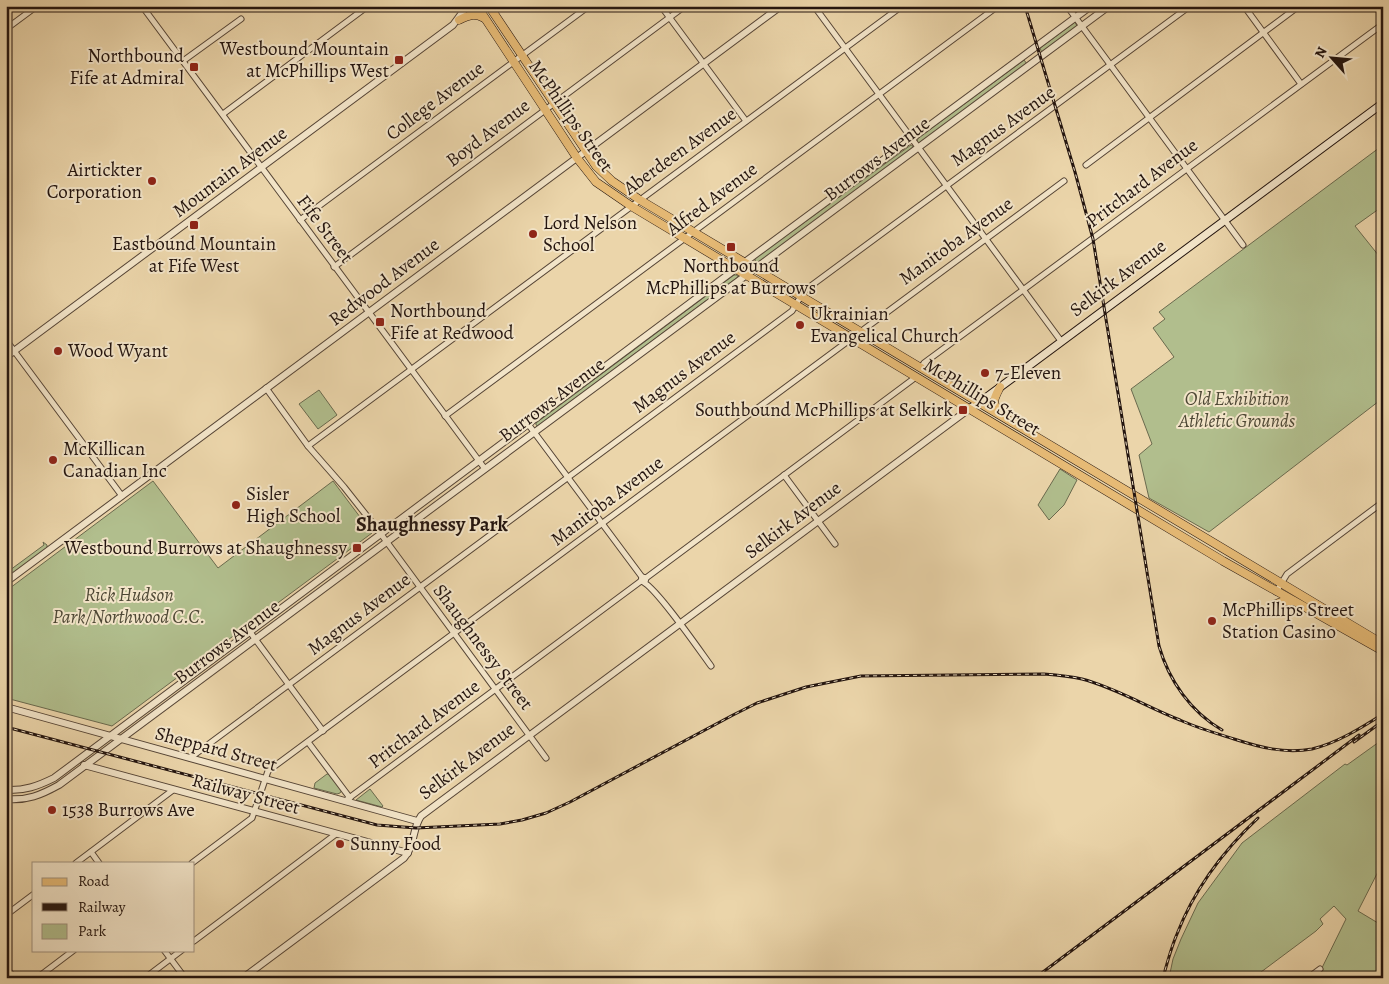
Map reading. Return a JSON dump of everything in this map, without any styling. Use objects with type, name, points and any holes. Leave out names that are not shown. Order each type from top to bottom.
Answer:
[{"type":"main road","name":"McPhillips Street","points":[[477,6],[577,158],[596,182],[631,206],[1223,561],[1383,651]]},
{"type":"main road","name":"McPhillips Street","points":[[489,6],[552,104],[602,174],[640,200],[1383,644]]},
{"type":"main road","points":[[458,20],[468,15],[476,14],[486,19]]},
{"type":"main road","name":"Selkirk Avenue","points":[[969,408],[980,402],[1383,102]]},
{"type":"main road","points":[[1000,387],[994,406],[1003,417]]},
{"type":"main road","points":[[1030,445],[1035,436]]},
{"type":"main road","points":[[1165,525],[1172,518]]},
{"type":"main road","points":[[1223,561],[1228,552]]},
{"type":"main road","points":[[1273,605],[1292,600]]},
{"type":"street","points":[[6,29],[37,6]]},
{"type":"street","points":[[223,114],[368,6]]},
{"type":"street","name":"Mountain Avenue","points":[[6,357],[458,20],[467,6]]},
{"type":"street","name":"College Avenue","points":[[300,220],[589,6]]},
{"type":"street","points":[[661,6],[746,121]]},
{"type":"street","name":"Boyd Avenue","points":[[334,267],[685,6]]},
{"type":"street","name":"Redwood Avenue","points":[[6,582],[781,6]]},
{"type":"street","points":[[814,6],[1061,341]]},
{"type":"street","name":"Aberdeen Avenue","points":[[308,446],[902,6]]},
{"type":"street","name":"Alfred Avenue","points":[[445,416],[998,6]]},
{"type":"street","points":[[1067,6],[1243,245]]},
{"type":"street","name":"Burrows Avenue","points":[[6,790],[34,787],[54,778],[744,262],[1091,6]]},
{"type":"street","name":"Burrows Avenue","points":[[6,799],[17,800],[38,797],[59,785],[1109,6]]},
{"type":"street","name":"Magnus Avenue","points":[[190,758],[786,315],[804,291],[1190,6]]},
{"type":"street","points":[[1244,6],[1301,84]]},
{"type":"street","points":[[1086,165],[1299,6]]},
{"type":"street","name":"Fife Street","points":[[144,7],[484,469]]},
{"type":"street","points":[[183,61],[241,19]]},
{"type":"street","name":"Pritchard Avenue","points":[[921,368],[924,363],[1383,24]]},
{"type":"street","name":"Manitoba Avenue","points":[[193,862],[252,818],[268,771],[1064,181]]},
{"type":"street","points":[[6,340],[122,496]]},
{"type":"street","name":"Pritchard Avenue","points":[[348,799],[916,376]]},
{"type":"street","name":"Shaughnessy Street","points":[[266,388],[308,446],[344,487],[380,534],[546,758]]},
{"type":"street","name":"Selkirk Avenue","points":[[408,853],[413,842],[417,821],[421,816],[969,408]]},
{"type":"street","points":[[528,424],[602,524],[712,666]]},
{"type":"street","points":[[784,475],[835,544]]},
{"type":"street","points":[[1276,592],[1287,574],[1383,502]]},
{"type":"street","points":[[250,632],[323,731]]},
{"type":"street","name":"Sheppard Street","points":[[6,707],[348,799],[417,821]]},
{"type":"street","points":[[308,742],[348,799]]},
{"type":"street","points":[[80,759],[85,766]]},
{"type":"street","name":"Railway Street","points":[[85,766],[408,853]]},
{"type":"street","points":[[77,862],[173,790]]},
{"type":"street","points":[[195,940],[336,834]]},
{"type":"street","points":[[91,852],[98,862]]},
{"type":"street","points":[[243,978],[400,862],[408,853]]},
{"type":"street","points":[[6,914],[32,895]]},
{"type":"street","points":[[37,978],[71,952]]},
{"type":"street","points":[[165,952],[185,978]]},
{"type":"street","points":[[145,978],[179,952]]},
{"type":"street","points":[[6,967],[14,978]]},
{"type":"street","points":[[1308,978],[1320,969]]},
{"type":"green space","points":[[1075,22],[1077,26],[1042,53],[1040,48]]},
{"type":"green space","points":[[1024,60],[1027,64],[919,143],[917,142],[918,138]]},
{"type":"green space","points":[[911,145],[913,146],[911,150],[759,262],[755,261],[755,258]]},
{"type":"green space","name":"Old Exhibition Athletic Grounds","points":[[1383,145],[1383,206],[1355,226],[1383,261],[1383,398],[1209,532],[1149,498],[1139,455],[1152,444],[1131,389],[1174,357],[1153,328],[1165,319],[1159,312]]},
{"type":"green space","points":[[734,275],[738,277],[538,426],[536,425],[536,423]]},
{"type":"green space","points":[[319,390],[337,415],[318,429],[299,404]]},
{"type":"green space","points":[[1060,469],[1077,480],[1064,505],[1049,520],[1038,505]]},
{"type":"green space","name":"Rick Hudson Park/Northwood C.C.","points":[[153,481],[218,568],[333,481],[372,533],[112,726],[6,698],[6,591]]},
{"type":"green space","points":[[43,542],[47,545],[47,548],[6,578],[6,573],[44,545]]},
{"type":"green space","points":[[1379,742],[1383,746],[1383,862],[1358,911],[1383,926],[1383,978],[1317,978],[1346,919],[1334,906],[1320,919],[1323,924],[1316,931],[1253,978],[1169,978],[1173,959],[1198,903],[1242,843],[1345,764],[1347,765]]},
{"type":"green space","points":[[327,774],[342,790],[340,793],[337,794],[314,788],[315,783]]},
{"type":"green space","points":[[370,789],[383,806],[382,807],[356,800]]},
{"type":"railway","points":[[1025,6],[1093,239],[1159,646],[1175,683],[1191,705],[1222,730]]},
{"type":"railway","points":[[6,727],[377,825],[416,828],[500,824],[546,813],[757,703],[806,687],[861,676],[1044,674],[1072,677],[1107,687],[1200,728],[1253,745],[1292,751],[1312,749],[1331,743],[1383,714]]},
{"type":"railway","points":[[1354,742],[1383,721]]},
{"type":"railway","points":[[1035,978],[1359,735]]},
{"type":"railway","points":[[1163,978],[1177,934],[1201,886],[1233,843],[1258,818]]},
{"type":"place","name":"Westbound Mountain at McPhillips West","points":[[399,60]]},
{"type":"place","name":"Northbound Fife at Admiral","points":[[194,67]]},
{"type":"place","name":"Airtickter Corporation","points":[[152,181]]},
{"type":"place","name":"Eastbound Mountain at Fife West","points":[[194,225]]},
{"type":"place","name":"Lord Nelson School","points":[[533,234]]},
{"type":"place","name":"Northbound McPhillips at Burrows","points":[[731,247]]},
{"type":"place","name":"Northbound Fife at Redwood","points":[[380,322]]},
{"type":"place","name":"Ukrainian Evangelical Church","points":[[800,325]]},
{"type":"place","name":"Wood Wyant","points":[[58,351]]},
{"type":"place","name":"7-Eleven","points":[[985,373]]},
{"type":"place","name":"Southbound McPhillips at Selkirk","points":[[963,410]]},
{"type":"place","name":"McKillican Canadian Inc","points":[[53,460]]},
{"type":"place","name":"Sisler High School","points":[[236,505]]},
{"type":"place","name":"Westbound Burrows at Shaughnessy","points":[[357,548]]},
{"type":"place","name":"McPhillips Street Station Casino","points":[[1212,621]]},
{"type":"place","name":"1538 Burrows Ave","points":[[52,810]]},
{"type":"place","name":"Sunny Food","points":[[340,844]]},
{"type":"district","name":"Shaughnessy Park","points":[[432,524]]}]
